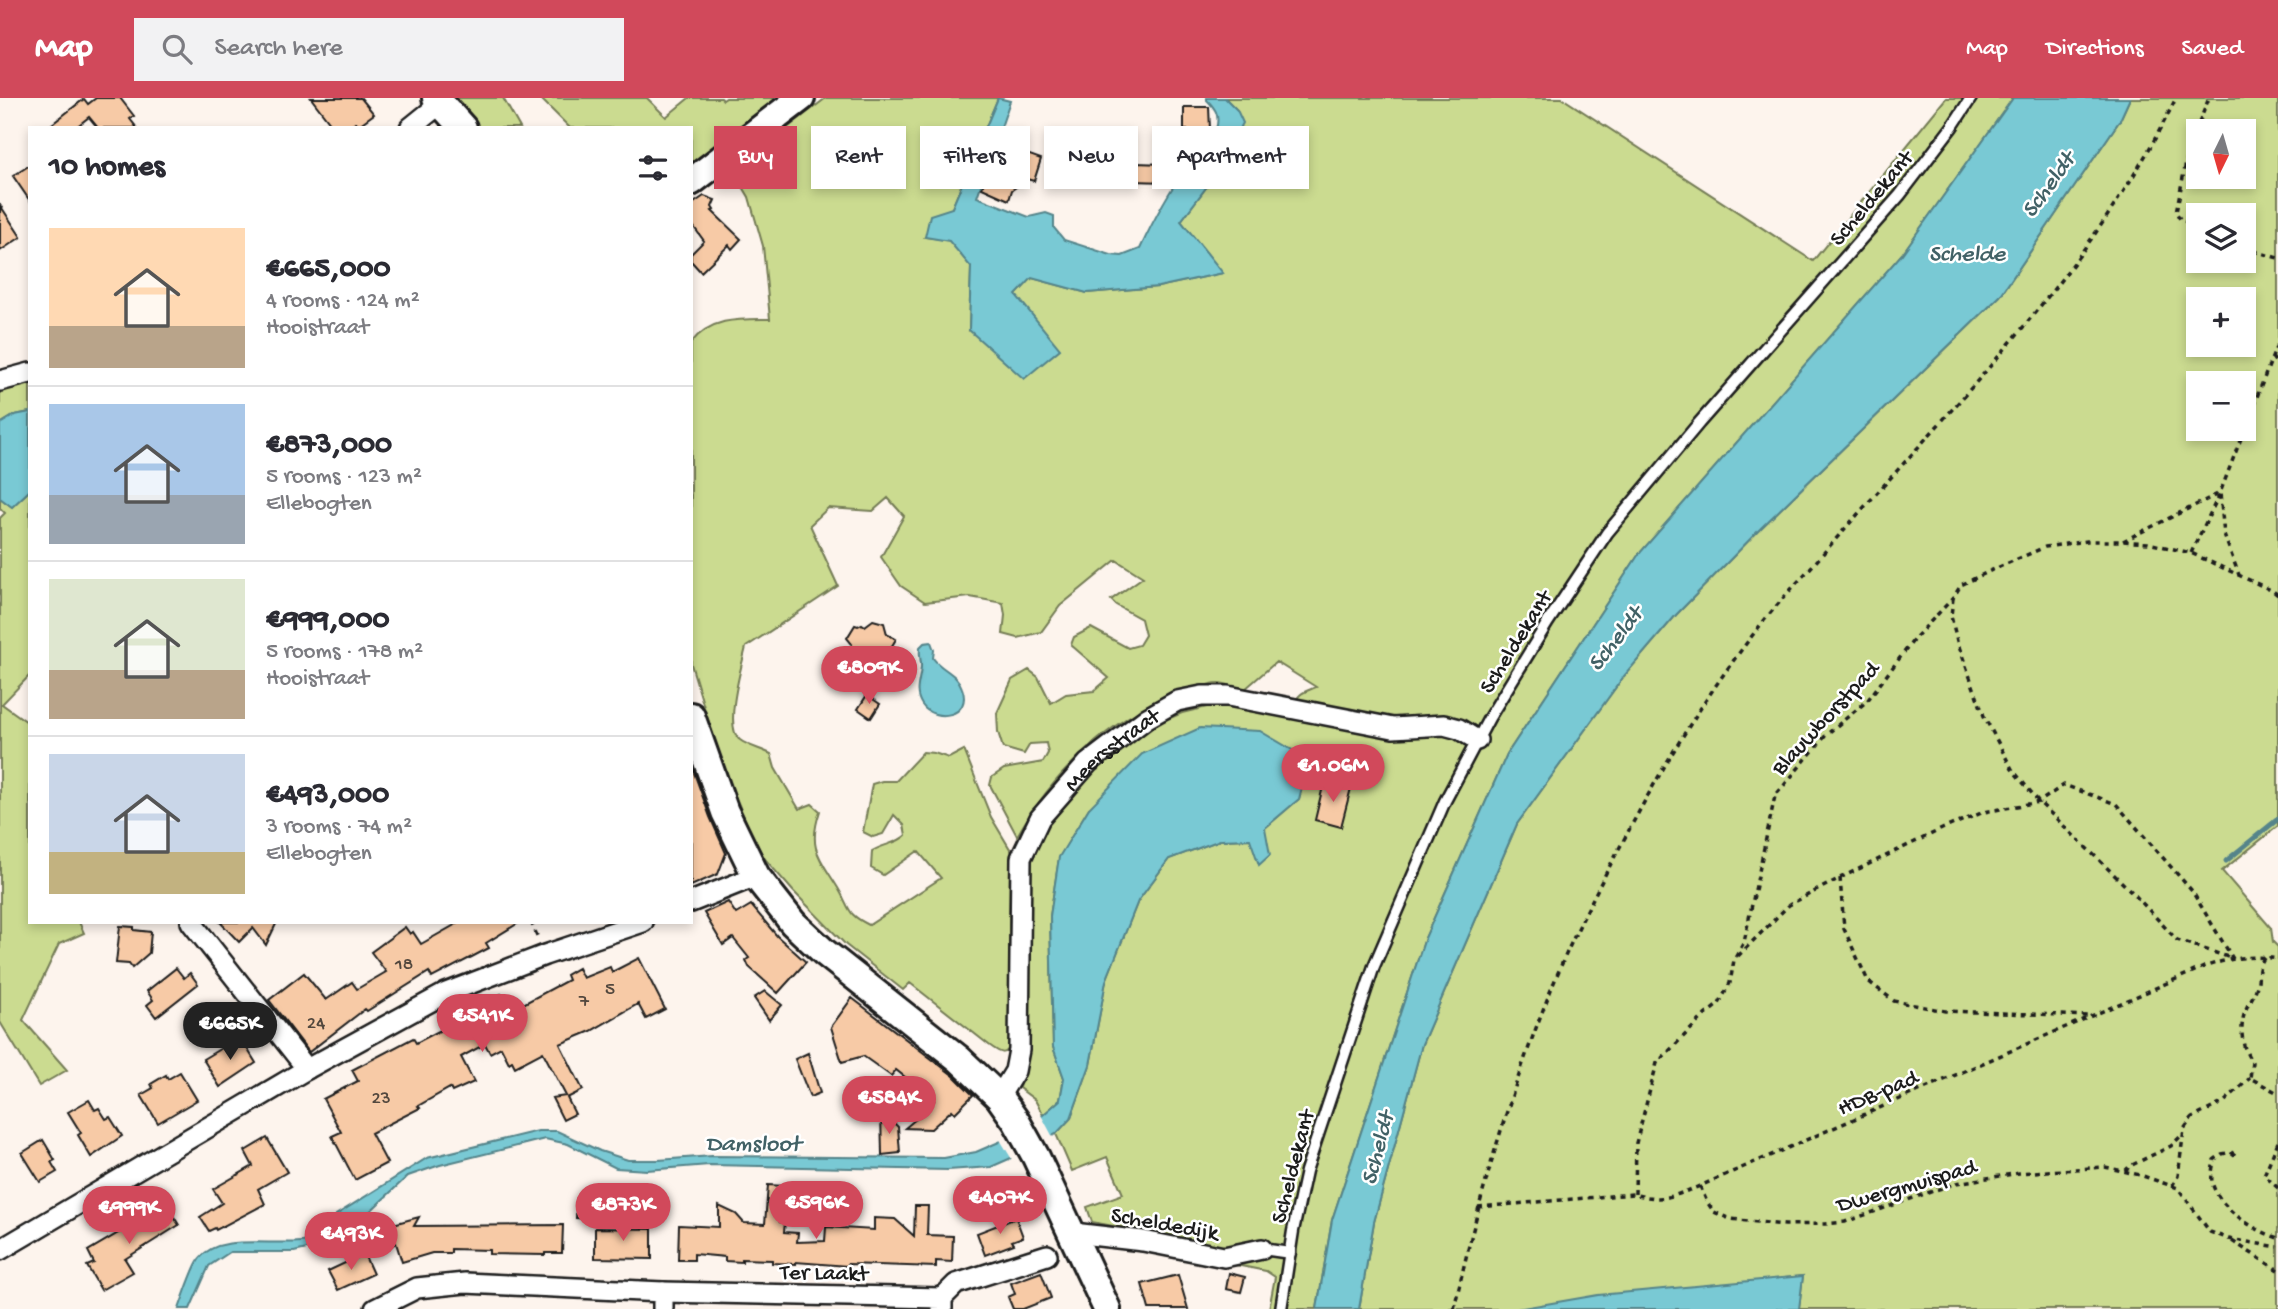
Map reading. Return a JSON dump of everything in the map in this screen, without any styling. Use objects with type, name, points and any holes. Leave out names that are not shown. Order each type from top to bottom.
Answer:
[{"type":"main road","points":[[693,180],[801,98]]},
{"type":"main road","points":[[439,101],[461,126]]},
{"type":"main road","points":[[693,722],[725,812],[756,876],[793,923],[824,952],[959,1059],[999,1097],[1036,1157],[1107,1309]]},
{"type":"street","points":[[412,126],[439,101]]},
{"type":"street","points":[[0,381],[28,374]]},
{"type":"street","name":"Meersstraat","points":[[999,1097],[1015,1072],[1019,1050],[1021,858],[1040,818],[1088,763],[1147,718],[1177,701],[1202,696],[1228,696],[1393,728],[1444,725],[1459,729],[1477,740]]},
{"type":"street","points":[[693,901],[756,876]]},
{"type":"street","points":[[193,924],[307,1069]]},
{"type":"street","points":[[0,1250],[307,1069],[446,993],[545,955],[637,924]]},
{"type":"street","name":"Scheldedijk","points":[[1073,1233],[1143,1241],[1224,1257],[1262,1249]]},
{"type":"street","name":"Ter Laakt","points":[[375,1309],[417,1288],[465,1283],[663,1300],[942,1303],[956,1284],[1047,1255]]},
{"type":"lane","name":"Scheldekant","points":[[1282,1309],[1293,1231],[1306,1171],[1374,966],[1445,801],[1477,740],[1548,622],[1606,534],[1699,423],[1900,195],[1971,98]]},
{"type":"lane","name":"Scheldedijk","points":[[1262,1249],[1290,1252]]},
{"type":"path","points":[[1454,1309],[1491,1158],[1555,979],[1617,852],[1676,744],[1756,630],[2017,335],[2062,279],[2099,228],[2176,98]]},
{"type":"path","points":[[2186,222],[2180,219],[2176,212],[2189,148],[2209,98]]},
{"type":"path","points":[[2256,252],[2278,258]]},
{"type":"path","points":[[2191,553],[2221,493],[2278,342]]},
{"type":"path","points":[[2272,357],[2278,366]]},
{"type":"path","points":[[2122,541],[2221,493]]},
{"type":"path","points":[[2221,493],[2224,536],[2239,575]]},
{"type":"path","name":"Blauwborstpad","points":[[1634,1194],[1636,1143],[1657,1063],[1719,1004],[1730,983],[1734,960],[1744,942],[1775,796],[1827,734],[1867,701],[1915,638],[1953,598],[1961,585],[2045,547],[2087,541],[2122,541],[2148,543],[2191,553],[2278,595]]},
{"type":"path","points":[[1953,598],[1951,616],[1957,641],[1984,716],[2012,769],[2039,802],[2131,891],[2177,940],[2233,959]]},
{"type":"path","points":[[1734,960],[1789,905],[1942,829],[1984,812],[2039,802],[2063,785],[2116,804],[2192,891],[2233,959]]},
{"type":"path","points":[[1840,878],[1844,929],[1868,981],[1895,1001],[1945,1011],[2092,1016]]},
{"type":"path","points":[[2264,958],[2257,970],[2257,987],[2245,1011],[2243,1022],[2245,1052],[2252,1062],[2250,1078],[2224,1102],[2192,1118],[2184,1129],[2178,1175],[2172,1186],[2178,1188],[2210,1233],[2278,1247]]},
{"type":"path","name":"HDB-pad","points":[[1478,1207],[1634,1194],[1659,1199],[1700,1186],[2204,967],[2233,959],[2278,959]]},
{"type":"path","points":[[2250,1078],[2278,1093]]},
{"type":"path","points":[[2125,1171],[2171,1146],[2183,1134]]},
{"type":"path","points":[[2278,1142],[2264,1175],[2278,1188]]},
{"type":"path","points":[[2235,1155],[2231,1152],[2222,1154],[2214,1160],[2212,1183],[2225,1204],[2241,1219],[2259,1231],[2278,1238]]},
{"type":"path","name":"Dwergmuispad","points":[[1700,1186],[1707,1202],[1720,1216],[1736,1221],[1806,1225],[1846,1222],[1956,1184],[2019,1172],[2105,1167],[2172,1186]]},
{"type":"path","points":[[2229,1239],[2278,1270]]},
{"type":"green space","points":[[452,98],[503,98],[519,126],[477,126]]},
{"type":"green space","points":[[540,98],[647,98],[666,117],[689,98],[788,98],[749,126],[714,126],[714,151],[693,166],[693,126],[568,126]]},
{"type":"green space","points":[[826,98],[998,98],[986,126],[920,126],[920,189],[960,189],[952,208],[925,237],[949,240],[971,267],[969,330],[1016,295],[1032,278],[1087,293],[1158,287],[1222,273],[1181,221],[1205,189],[1309,189],[1309,126],[1232,126],[1237,110],[1225,98],[1562,98],[1813,261],[1946,98],[2013,98],[1902,254],[1639,554],[1507,754],[1425,938],[1332,1220],[1317,1309],[1269,1309],[1275,1277],[1266,1271],[1221,1262],[1207,1244],[1092,1222],[1087,1207],[1123,1194],[1107,1157],[1072,1171],[1056,1134],[1071,1118],[1090,1065],[1106,981],[1138,901],[1169,859],[1220,840],[1250,839],[1265,828],[1299,799],[1305,776],[1089,808],[1059,858],[1050,916],[1053,1047],[1064,1078],[1060,1100],[1043,1115],[1035,1100],[1019,1088],[1027,1051],[1030,1015],[1027,995],[1028,882],[1032,852],[1046,824],[1088,773],[1151,726],[1182,713],[1211,706],[1231,705],[1366,731],[1431,736],[1430,719],[1380,718],[1294,704],[1300,695],[1316,687],[1276,662],[1244,690],[1215,683],[1165,699],[1114,727],[1091,746],[1049,789],[1017,836],[990,785],[992,777],[1004,769],[1043,762],[1048,753],[1046,743],[1030,744],[1024,754],[1003,748],[998,732],[997,713],[1012,680],[1029,670],[1038,677],[1051,703],[1066,694],[1094,691],[1109,678],[1071,645],[1074,637],[1091,628],[1128,648],[1139,645],[1145,635],[1141,619],[1111,600],[1143,577],[1116,560],[1060,606],[1041,632],[1018,638],[1003,634],[1003,603],[970,597],[925,602],[901,586],[881,557],[904,516],[888,498],[873,511],[828,508],[810,525],[838,586],[746,647],[733,710],[735,733],[743,742],[771,754],[775,768],[799,809],[812,804],[820,811],[815,835],[817,853],[849,910],[869,925],[941,878],[918,851],[883,875],[871,868],[872,851],[906,835],[904,825],[894,815],[883,834],[873,837],[863,832],[872,784],[896,781],[923,752],[949,758],[964,750],[991,817],[1013,854],[1010,867],[1009,924],[1012,1040],[1008,1050],[1003,1053],[997,1051],[910,983],[903,990],[846,945],[765,859],[752,836],[728,779],[693,671],[693,341],[708,328],[727,321],[770,319],[763,246],[744,189],[797,189],[797,126],[790,126]]},
{"type":"green space","points":[[2130,98],[2278,98],[2278,826],[2222,871],[2271,928],[2273,942],[2278,947],[2278,1309],[1799,1309],[1803,1276],[1517,1309],[1359,1309],[1374,1222],[1422,1044],[1517,824],[1624,676],[1676,615],[1761,528],[2000,296],[2120,120]]},
{"type":"green space","points":[[28,383],[28,412],[15,415],[0,424],[0,391]]},
{"type":"green space","points":[[28,492],[28,677],[2,704],[28,723],[28,924],[80,924],[84,933],[59,944],[23,1020],[67,1070],[39,1086],[0,1022],[0,518],[5,513],[0,508],[0,498],[12,507]]},
{"type":"water","points":[[998,98],[1010,101],[1001,126],[986,126]]},
{"type":"water","points":[[1207,98],[1225,98],[1237,110],[1243,123],[1241,126],[1216,126],[1215,110]]},
{"type":"water","name":"Schelde","points":[[2013,98],[2130,98],[2120,120],[2000,296],[1761,528],[1676,615],[1624,676],[1517,824],[1422,1044],[1374,1222],[1359,1309],[1317,1309],[1332,1220],[1425,938],[1507,754],[1639,554],[1902,254]]},
{"type":"water","points":[[960,189],[980,189],[977,197],[1029,217],[1046,213],[1054,216],[1054,228],[1064,240],[1122,256],[1140,249],[1172,189],[1205,189],[1181,221],[1223,273],[1158,287],[1087,293],[1032,278],[1016,295],[1060,349],[1024,379],[969,330],[971,267],[949,241],[925,237],[930,215],[952,208]]},
{"type":"water","points":[[28,412],[28,492],[12,507],[0,498],[0,424],[15,415]]},
{"type":"water","points":[[931,642],[933,658],[962,688],[962,705],[951,714],[928,711],[919,700],[920,647]]},
{"type":"water","points":[[1200,728],[1260,731],[1299,754],[1305,776],[1299,799],[1265,828],[1270,855],[1259,865],[1250,839],[1220,840],[1169,859],[1138,901],[1106,981],[1090,1065],[1071,1118],[1056,1134],[991,1167],[948,1170],[709,1165],[647,1170],[616,1168],[568,1144],[545,1139],[440,1165],[408,1176],[333,1243],[294,1252],[230,1252],[209,1266],[190,1309],[179,1309],[200,1258],[211,1249],[243,1242],[313,1240],[330,1230],[336,1215],[427,1158],[538,1131],[557,1131],[600,1151],[628,1160],[712,1156],[944,1158],[976,1152],[999,1142],[1043,1115],[1060,1100],[1064,1078],[1053,1047],[1050,916],[1059,857],[1089,808],[1142,754]]},
{"type":"water","points":[[1803,1276],[1799,1309],[1517,1309],[1598,1295]]},
{"type":"pier","points":[[1040,1113],[1054,1139],[1013,1161],[999,1138]]},
{"type":"building","points":[[96,98],[120,98],[134,116],[130,119],[135,126],[96,126],[89,117],[78,126],[50,126],[84,99],[88,104]]},
{"type":"building","points":[[311,98],[361,98],[374,114],[359,125],[356,122],[351,126],[332,126]]},
{"type":"building","points":[[1184,107],[1209,107],[1210,126],[1184,126]]},
{"type":"building","points":[[1030,155],[1041,159],[1034,181],[1030,180]]},
{"type":"building","points":[[1138,163],[1152,164],[1152,182],[1138,181]]},
{"type":"building","points":[[28,166],[28,198],[13,176]]},
{"type":"building","points":[[984,189],[1013,189],[1009,200]]},
{"type":"building","points":[[704,196],[715,200],[712,211],[741,239],[732,249],[729,245],[701,272],[693,263],[693,252],[704,241],[693,226],[693,204]]},
{"type":"building","points":[[0,205],[21,237],[0,251]]},
{"type":"building","points":[[873,620],[884,623],[887,634],[896,639],[870,678],[842,662],[852,644],[847,638],[855,625],[865,626]]},
{"type":"building","points":[[867,695],[880,704],[871,718],[858,709]]},
{"type":"building","points":[[693,770],[726,853],[718,874],[693,885]]},
{"type":"building","points":[[1324,782],[1351,788],[1341,827],[1315,820]]},
{"type":"building","points":[[728,902],[736,914],[751,905],[777,936],[806,962],[778,993],[749,967],[746,960],[749,958],[733,938],[723,945],[704,913]]},
{"type":"building","points":[[222,924],[276,924],[266,945],[253,928],[239,942]]},
{"type":"building","points":[[456,924],[517,924],[486,943],[489,948],[432,978],[429,972],[367,1011],[365,1009],[309,1052],[269,1000],[304,973],[326,1000],[352,982],[357,989],[386,972],[371,952],[405,927],[410,934],[413,932],[421,944]]},
{"type":"building","points":[[120,926],[151,932],[149,953],[132,968],[129,964],[116,963]]},
{"type":"building","points":[[639,958],[665,1009],[646,1019],[638,1004],[591,1031],[560,1044],[583,1090],[567,1098],[575,1114],[563,1120],[552,1098],[566,1096],[543,1052],[515,1067],[512,1061],[509,1063],[501,1047],[490,1053],[485,1044],[461,1057],[474,1082],[452,1092],[450,1088],[418,1106],[420,1108],[371,1133],[387,1163],[355,1180],[332,1136],[341,1132],[323,1099],[358,1081],[352,1070],[413,1038],[416,1043],[457,1022],[455,1018],[501,994],[512,1010],[568,980],[566,975],[578,968],[583,978],[610,967],[612,972]]},
{"type":"building","points":[[176,968],[184,978],[190,973],[198,984],[156,1017],[147,1005],[153,1000],[147,991]]},
{"type":"building","points":[[765,991],[782,1005],[769,1020],[754,998]]},
{"type":"building","points":[[852,998],[954,1076],[973,1095],[955,1113],[952,1110],[931,1129],[905,1128],[928,1109],[926,1107],[934,1100],[896,1070],[891,1076],[863,1056],[842,1062],[831,1027]]},
{"type":"building","points":[[240,1037],[256,1063],[220,1087],[203,1059]]},
{"type":"building","points":[[808,1053],[820,1093],[810,1097],[795,1059]]},
{"type":"building","points":[[180,1072],[197,1100],[158,1123],[141,1095],[153,1088],[151,1084],[166,1075],[168,1079]]},
{"type":"building","points":[[89,1100],[95,1110],[99,1108],[106,1119],[110,1117],[122,1136],[91,1157],[68,1112]]},
{"type":"building","points":[[881,1110],[898,1127],[900,1153],[882,1155]]},
{"type":"building","points":[[267,1138],[287,1172],[258,1189],[265,1204],[216,1230],[215,1228],[209,1231],[200,1217],[222,1203],[213,1189],[253,1166],[245,1151]]},
{"type":"building","points":[[43,1140],[55,1160],[51,1162],[57,1172],[40,1182],[22,1153]]},
{"type":"building","points":[[768,1185],[783,1186],[780,1222],[785,1222],[784,1232],[798,1233],[797,1242],[825,1241],[826,1227],[874,1230],[874,1218],[895,1219],[914,1236],[915,1206],[928,1206],[927,1235],[953,1236],[952,1262],[936,1261],[936,1267],[848,1266],[772,1263],[772,1260],[725,1261],[725,1257],[694,1254],[694,1260],[678,1260],[679,1225],[719,1227],[719,1206],[736,1214],[744,1223],[765,1224]]},
{"type":"building","points":[[577,1200],[598,1202],[597,1219],[576,1218]]},
{"type":"building","points":[[164,1201],[179,1225],[125,1259],[133,1272],[101,1290],[87,1266],[94,1263],[88,1251],[152,1213],[149,1210]]},
{"type":"building","points":[[419,1217],[414,1226],[563,1225],[562,1253],[489,1254],[489,1250],[451,1249],[451,1253],[432,1253],[402,1262],[396,1243],[388,1247],[382,1227]]},
{"type":"building","points":[[1016,1218],[1023,1237],[1012,1241],[1014,1244],[985,1255],[977,1233]]},
{"type":"building","points":[[595,1228],[652,1229],[652,1259],[595,1258]]},
{"type":"building","points":[[364,1254],[373,1274],[338,1290],[328,1271]]},
{"type":"building","points":[[1041,1272],[1051,1298],[1023,1309],[1013,1309],[1008,1297],[1015,1294],[1011,1283]]},
{"type":"building","points":[[1229,1273],[1245,1277],[1241,1292],[1226,1289]]},
{"type":"building","points":[[1178,1275],[1188,1309],[1149,1309],[1142,1284]]},
{"type":"waterway","points":[[2226,861],[2278,819]]},
{"type":"water label","name":"Scheldt","points":[[2047,184]]},
{"type":"water label","name":"Scheldt","points":[[1614,638]]},
{"type":"water label","name":"Damsloot","points":[[753,1142]]},
{"type":"water label","name":"Scheldt","points":[[1376,1148]]}]
